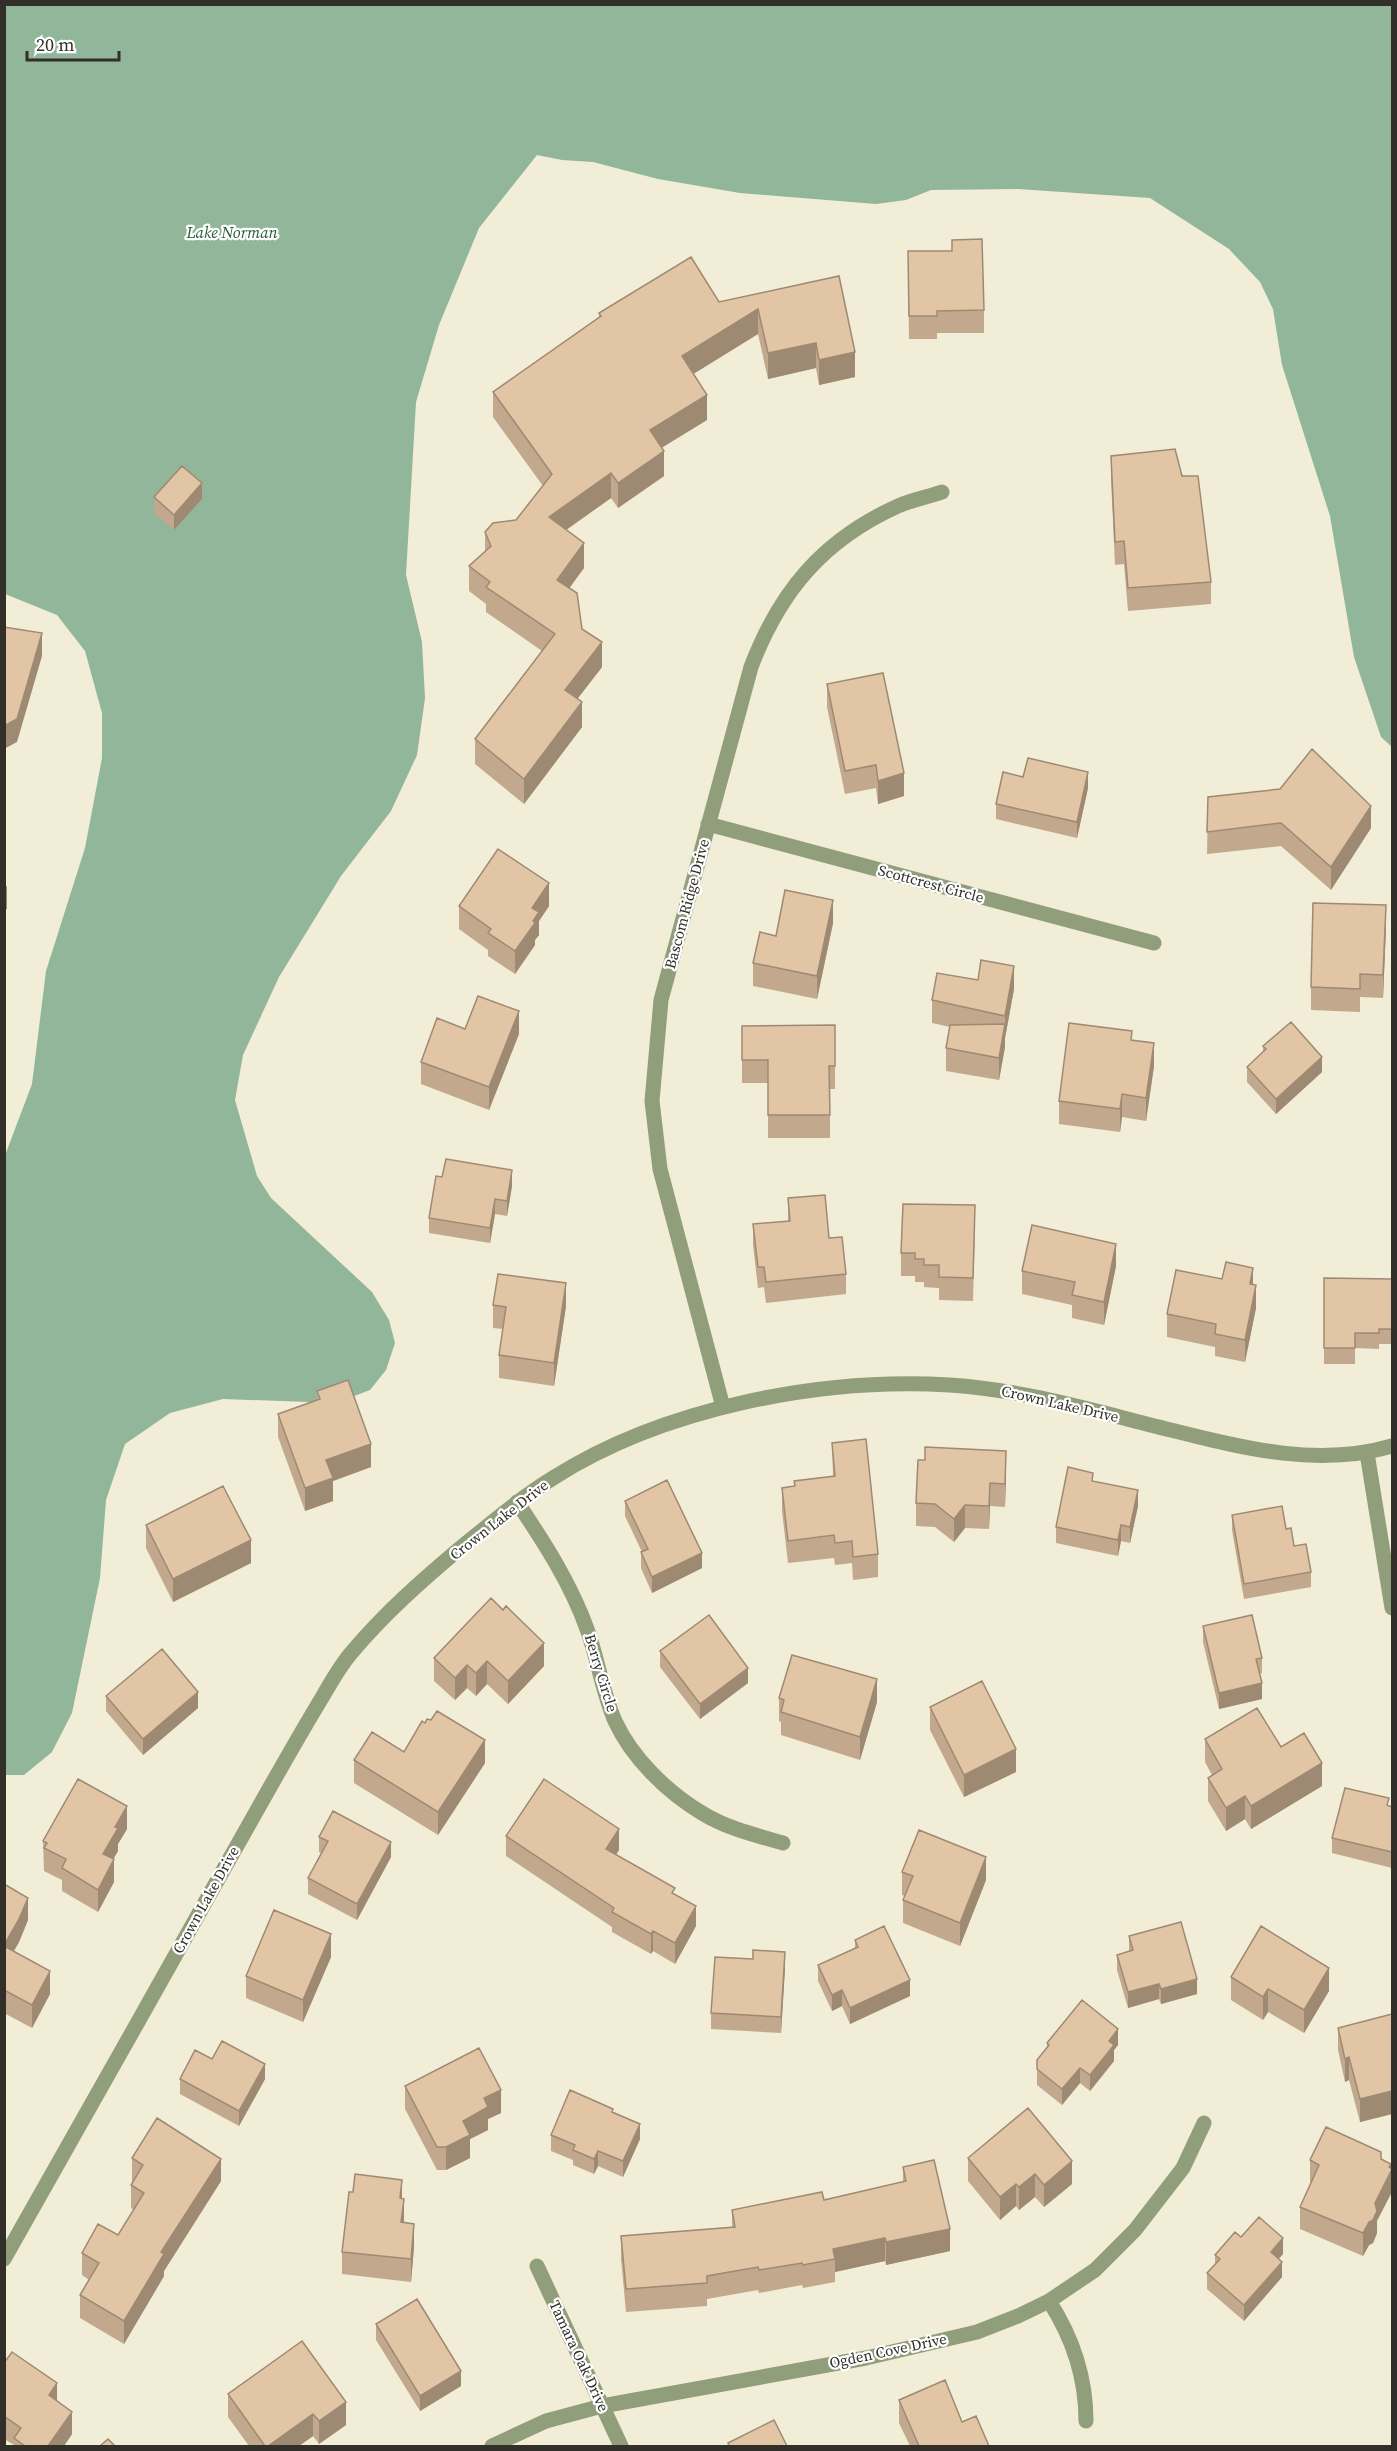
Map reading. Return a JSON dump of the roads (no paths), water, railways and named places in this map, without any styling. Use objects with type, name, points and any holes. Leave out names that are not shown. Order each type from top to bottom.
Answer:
[{"type":"street","name":"Bascom Ridge Drive","points":[[723,1407],[660,1169],[652,1101],[661,1000],[751,667],[765,631],[804,573],[835,544],[873,519],[900,505],[942,492]]},
{"type":"street","name":"Scottcrest Circle","points":[[708,824],[1154,943]]},
{"type":"street","name":"Crown Lake Drive","points":[[4,2259],[294,1743],[349,1655],[410,1589],[517,1502],[555,1476],[603,1450],[685,1418],[723,1407],[786,1394],[837,1388],[921,1384],[1010,1391],[1262,1451],[1321,1456],[1367,1454],[1392,1446]]},
{"type":"street","points":[[1367,1454],[1392,1608]]},
{"type":"street","name":"Berry Circle","points":[[517,1502],[568,1586],[588,1630],[600,1678],[615,1722],[638,1757],[668,1788],[702,1813],[737,1829],[783,1843]]},
{"type":"street","name":"Ogden Cove Drive","points":[[492,2446],[546,2421],[602,2406],[877,2355],[977,2332],[1018,2316],[1049,2301],[1095,2270],[1135,2230],[1183,2168],[1204,2122]]},
{"type":"street","name":"Tamara Oak Drive","points":[[537,2266],[621,2446]]},
{"type":"street","points":[[1049,2301],[1062,2320],[1079,2360],[1086,2403],[1086,2421]]},
{"type":"water","name":"Lake Norman","points":[[5,5],[1392,5],[1392,747],[1381,737],[1354,657],[1330,516],[1282,365],[1273,309],[1260,282],[1229,249],[1150,198],[1018,189],[931,190],[906,200],[876,204],[740,193],[658,179],[593,162],[562,160],[537,155],[479,228],[439,325],[416,402],[406,575],[422,642],[425,698],[417,755],[391,811],[341,876],[279,977],[243,1055],[235,1100],[257,1176],[271,1198],[372,1292],[389,1320],[395,1343],[386,1370],[370,1390],[336,1403],[223,1399],[170,1413],[125,1444],[106,1500],[100,1578],[72,1713],[52,1752],[24,1775],[4,1775],[4,1158],[32,1084],[46,971],[85,848],[102,758],[102,713],[85,651],[57,615],[5,594]]}]
